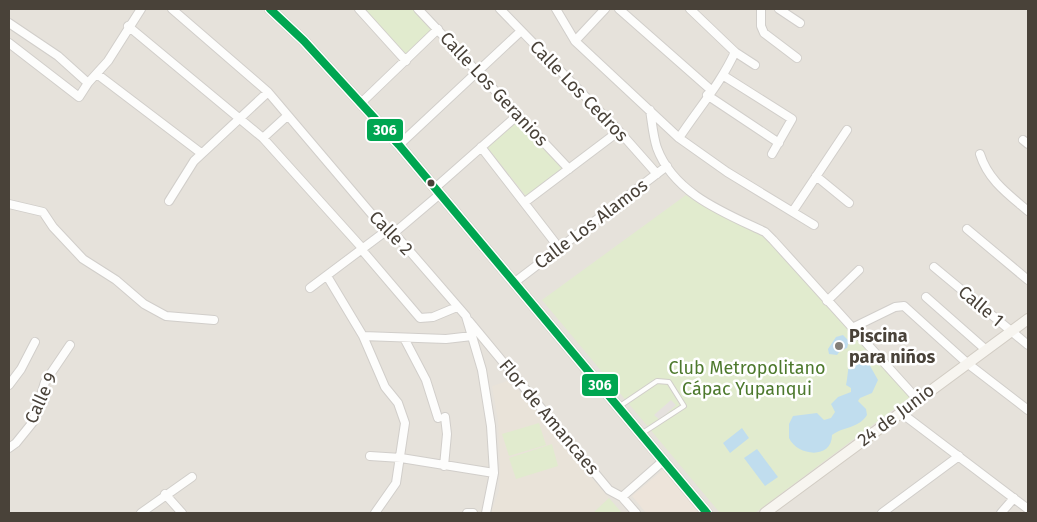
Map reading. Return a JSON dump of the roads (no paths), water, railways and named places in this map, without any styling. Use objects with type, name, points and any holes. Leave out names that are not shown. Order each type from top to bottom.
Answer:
[{"type":"street","points":[[9,43],[79,98],[88,83],[108,61],[128,26],[141,9]]},
{"type":"street","name":"Calle 2","points":[[172,9],[268,92],[386,231],[394,233],[466,316],[489,405],[494,473],[486,513]]},
{"type":"street","points":[[270,9],[287,24],[399,145],[707,513]]},
{"type":"street","points":[[359,9],[406,61]]},
{"type":"street","name":"Calle Los Geranios","points":[[418,9],[569,169]]},
{"type":"street","name":"Calle Los Cedros","points":[[500,9],[619,131],[657,174]]},
{"type":"street","points":[[556,9],[575,41],[679,138],[727,172],[814,225]]},
{"type":"street","points":[[575,41],[606,9]]},
{"type":"street","points":[[619,9],[709,93],[779,143]]},
{"type":"street","points":[[780,9],[800,23]]},
{"type":"street","points":[[693,10],[736,52],[755,65]]},
{"type":"street","points":[[762,10],[761,26],[764,33],[797,58]]},
{"type":"street","points":[[9,23],[58,56],[88,83]]},
{"type":"street","points":[[128,26],[163,57],[242,118],[263,138],[420,318],[433,317],[458,307]]},
{"type":"street","points":[[361,103],[438,30]]},
{"type":"street","points":[[399,145],[521,31]]},
{"type":"street","points":[[679,138],[709,93],[724,76],[736,52]]},
{"type":"street","points":[[97,74],[201,153]]},
{"type":"street","points":[[724,76],[792,119],[772,154]]},
{"type":"street","points":[[169,201],[201,153],[242,118],[268,92]]},
{"type":"street","points":[[650,110],[656,146],[667,166],[702,201],[765,232],[917,399]]},
{"type":"street","points":[[394,233],[481,148],[519,114]]},
{"type":"street","points":[[263,138],[287,116]]},
{"type":"street","points":[[656,146],[660,135],[670,130]]},
{"type":"street","points":[[793,211],[847,130]]},
{"type":"street","points":[[525,202],[619,131]]},
{"type":"street","points":[[481,148],[560,248]]},
{"type":"street","points":[[980,154],[984,166],[993,180],[1028,211]]},
{"type":"street","name":"Calle Los Alamos","points":[[515,282],[667,166]]},
{"type":"street","points":[[816,176],[849,203]]},
{"type":"street","points":[[9,204],[43,212],[53,227],[83,259],[116,280],[144,304],[158,312],[175,317],[214,320]]},
{"type":"street","points":[[968,229],[1028,280]]},
{"type":"street","points":[[310,288],[386,231]]},
{"type":"street","name":"Calle 1","points":[[934,267],[1028,345]]},
{"type":"street","points":[[827,300],[858,270]]},
{"type":"street","points":[[327,276],[363,336],[385,387],[402,411],[405,423],[396,483],[375,513]]},
{"type":"street","points":[[926,297],[986,350]]},
{"type":"street","points":[[852,328],[895,307],[904,306],[967,363],[1028,410]]},
{"type":"street","name":"Flor de Amancaes","points":[[466,316],[609,490],[622,497],[636,513]]},
{"type":"street","name":"24 de Junio","points":[[765,513],[917,399],[1028,319]]},
{"type":"street","points":[[363,336],[446,339],[472,336]]},
{"type":"street","points":[[404,338],[426,380],[442,418],[447,434],[444,466]]},
{"type":"street","points":[[9,385],[21,369],[35,342]]},
{"type":"street","name":"Calle 9","points":[[9,448],[16,443],[33,422],[45,382],[70,345]]},
{"type":"street","points":[[900,412],[1028,509]]},
{"type":"street","points":[[370,456],[401,458],[494,473]]},
{"type":"street","points":[[882,513],[959,456]]},
{"type":"street","points":[[622,497],[663,460]]},
{"type":"street","points":[[141,513],[165,494],[192,477]]},
{"type":"street","points":[[165,494],[182,513]]},
{"type":"street","points":[[1001,513],[1014,498]]},
{"type":"street","points":[[467,513],[474,513]]},
{"type":"lane","points":[[619,407],[657,381],[669,382],[684,406],[641,434]]},
{"type":"water","name":"Piscina para niños","points":[[843,335],[849,341],[847,348],[840,351],[837,355],[829,354],[828,349],[836,337]]},
{"type":"water","points":[[858,354],[864,355],[878,380],[872,393],[860,398],[858,401],[866,409],[867,415],[859,423],[832,435],[830,443],[821,452],[806,452],[799,449],[789,438],[789,424],[793,416],[817,413],[824,420],[831,418],[835,412],[831,404],[838,397],[851,392],[851,388],[846,385],[849,368],[851,360]]},
{"type":"water","points":[[742,428],[749,438],[730,453],[723,443]]},
{"type":"water","points":[[757,449],[778,477],[765,486],[744,458]]},
{"type":"place","name":"Piscina para niños","points":[[839,346]]},
{"type":"park label","name":"Club Metropolitano Cápac Yupanqui","points":[[747,378]]}]
